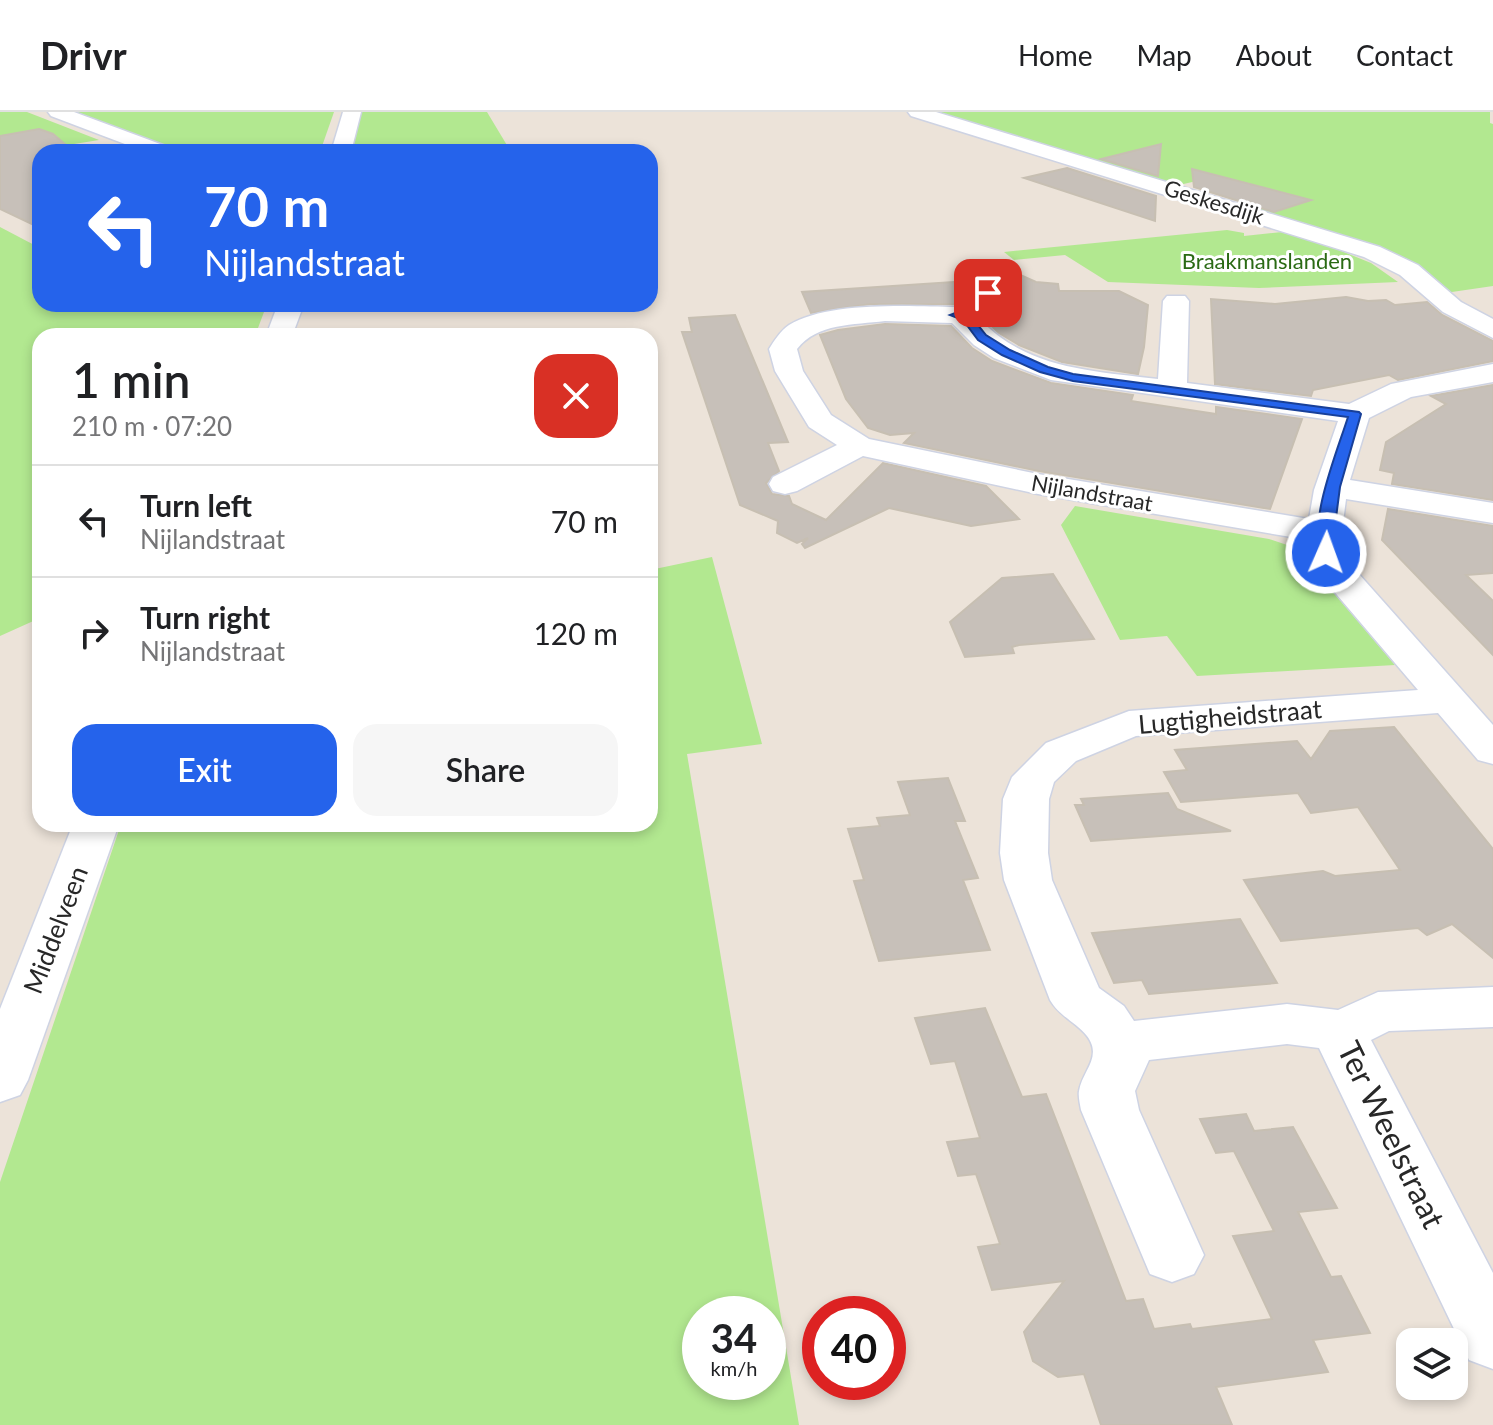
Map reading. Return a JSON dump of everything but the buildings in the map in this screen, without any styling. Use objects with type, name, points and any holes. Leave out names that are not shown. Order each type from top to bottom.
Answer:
[{"type":"street","points":[[57,112],[143,144]]},
{"type":"street","points":[[343,144],[352,112]]},
{"type":"street","name":"Geskesdijk","points":[[917,112],[1372,252],[1409,270],[1452,307],[1493,330]]},
{"type":"street","points":[[956,315],[970,312],[988,293]]},
{"type":"street","points":[[1172,388],[1176,301]]},
{"type":"street","name":"Nijlandstraat","points":[[956,315],[885,313],[821,322],[797,331],[783,349],[789,371],[820,421],[859,446],[1038,484],[1325,532]]},
{"type":"street","points":[[956,315],[967,318],[982,338],[1044,370],[1073,377],[1355,414]]},
{"type":"street","points":[[1493,373],[1383,395],[1355,414],[1333,487],[1325,532],[1326,553],[1333,567],[1493,751]]},
{"type":"street","points":[[785,484],[859,446]]},
{"type":"street","points":[[1333,487],[1493,513]]},
{"type":"street","name":"Lugtigheidstraat","points":[[1119,1043],[1105,1020],[1077,1000],[1028,880],[1024,853],[1026,799],[1034,777],[1061,752],[1129,724],[1450,700]]},
{"type":"street","name":"Middelveen","points":[[0,1080],[93,832]]},
{"type":"street","name":"Ter Weelstraat","points":[[1493,1007],[1378,1012],[1359,1024],[1338,1030],[1493,1339]]},
{"type":"street","points":[[1172,1255],[1110,1110],[1107,1091],[1121,1060],[1119,1043],[1287,1024],[1338,1030]]},
{"type":"green space","points":[[0,112],[27,112],[99,140],[74,144],[32,144],[32,151],[0,156]]},
{"type":"green space","points":[[73,112],[334,112],[323,144],[159,144]]},
{"type":"green space","points":[[361,112],[487,112],[506,144],[352,144]]},
{"type":"green space","points":[[921,112],[1490,112],[1490,123],[1493,124],[1493,286],[1445,293],[1420,271],[1251,212],[1294,199],[1218,176],[1175,186]]},
{"type":"green space","points":[[0,227],[32,244],[32,312],[264,312],[258,328],[32,328],[32,622],[0,636]]},
{"type":"green space","name":"Braakmanslanden","points":[[1227,230],[1244,233],[1244,236],[1292,231],[1371,263],[1398,282],[1259,288],[1108,282],[1065,255],[1014,260],[1004,252]]},
{"type":"green space","points":[[1075,506],[1269,539],[1296,548],[1395,665],[1197,676],[1167,636],[1120,640],[1061,525]]},
{"type":"green space","points":[[712,557],[762,744],[687,754],[777,1296],[682,1296],[682,1400],[786,1400],[786,1347],[799,1425],[0,1425],[0,1182],[118,832],[658,832],[658,568]]},
{"type":"route","points":[[988,293],[970,312],[956,315],[967,318],[982,338],[1006,353],[1044,370],[1073,377],[1355,414],[1333,487],[1325,532],[1326,553]]}]
